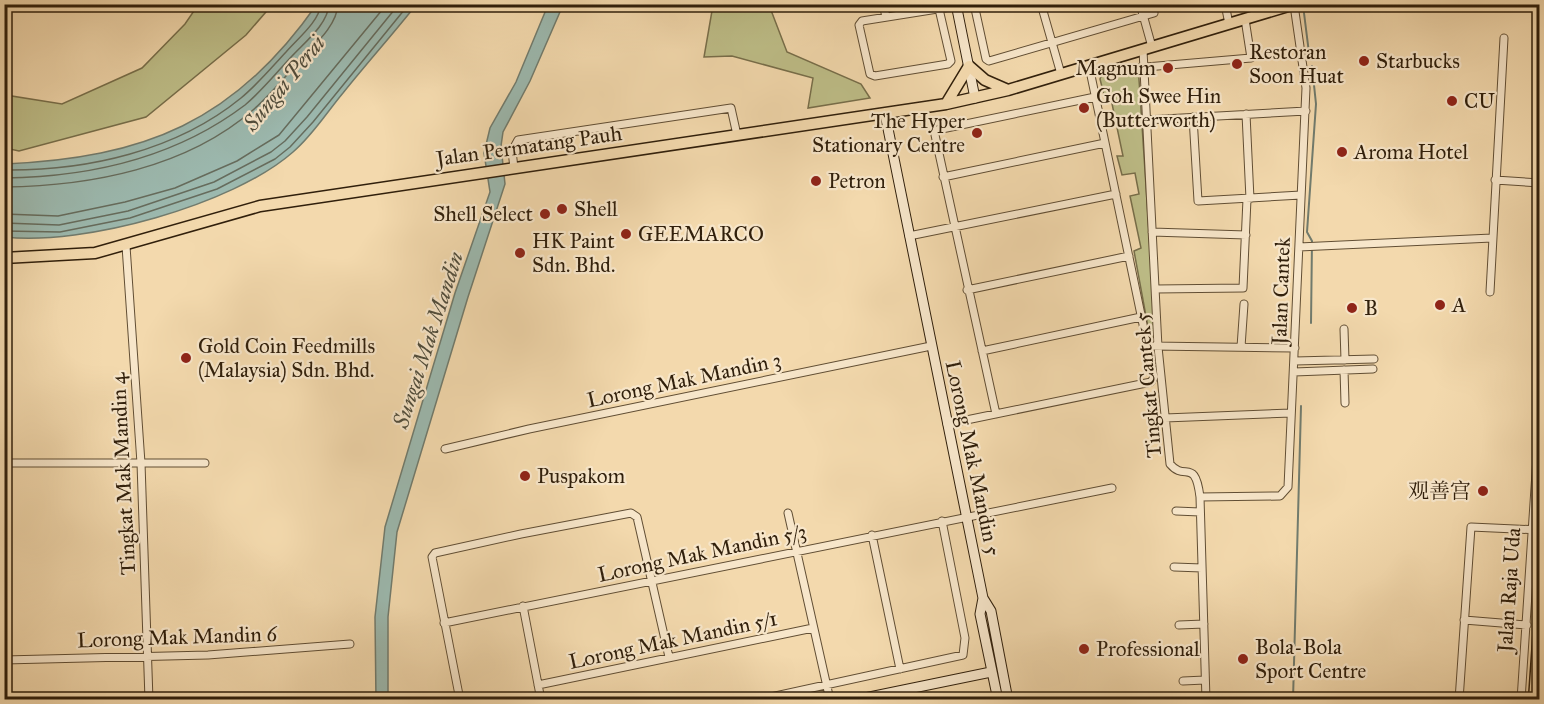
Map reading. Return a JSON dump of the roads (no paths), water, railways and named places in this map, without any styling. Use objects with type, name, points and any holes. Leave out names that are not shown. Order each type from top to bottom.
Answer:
[{"type":"main road","name":"Jalan Permatang Pauh","points":[[4,258],[70,257],[126,246],[240,210],[946,104],[1008,90],[1294,5]]},
{"type":"main road","points":[[946,104],[969,66],[985,80],[1008,90]]},
{"type":"main road","name":"Jalan Raja Uda","points":[[1534,699],[1539,614]]},
{"type":"street","points":[[883,4],[885,17]]},
{"type":"street","points":[[939,9],[951,60],[948,64],[875,76],[870,74],[860,25],[862,21],[969,4]]},
{"type":"street","points":[[974,4],[986,59],[989,61],[1154,13]]},
{"type":"street","points":[[1041,4],[1061,74]]},
{"type":"street","points":[[1140,4],[1148,48]]},
{"type":"street","points":[[1225,4],[1229,24]]},
{"type":"street","points":[[956,5],[975,98]]},
{"type":"street","name":"Jalan Cantek","points":[[1200,497],[1271,496],[1285,493],[1288,487],[1302,247],[1301,195],[1306,88],[1294,5]]},
{"type":"street","points":[[1146,67],[1249,58],[1252,55],[1245,19]]},
{"type":"street","points":[[1490,292],[1504,38]]},
{"type":"street","name":"Tingkat Cantek 5","points":[[1148,48],[1146,120],[1158,347],[1170,464],[1174,468],[1192,472],[1198,478],[1206,699]]},
{"type":"street","points":[[947,424],[1151,382],[1154,377],[1089,66]]},
{"type":"street","points":[[996,414],[934,135],[937,130],[1095,97]]},
{"type":"street","points":[[509,168],[512,151],[519,141],[731,108],[736,135]]},
{"type":"street","points":[[1146,120],[1305,111]]},
{"type":"street","name":"Lorong Mak Mandin 5","points":[[885,114],[984,598],[980,614],[991,672],[1003,696]]},
{"type":"street","points":[[1156,289],[1243,288],[1249,199],[1246,114]]},
{"type":"street","points":[[1193,117],[1198,201],[1301,195]]},
{"type":"street","points":[[943,177],[1105,143]]},
{"type":"street","points":[[1495,180],[1539,183]]},
{"type":"street","points":[[909,236],[1116,194]]},
{"type":"street","points":[[1152,232],[1246,234]]},
{"type":"street","points":[[1302,247],[1492,238]]},
{"type":"street","name":"Tingkat Mak Mandin 4","points":[[126,246],[141,463],[149,699]]},
{"type":"street","points":[[968,290],[1129,256]]},
{"type":"street","points":[[1241,347],[1244,303]]},
{"type":"street","points":[[982,351],[1142,317]]},
{"type":"street","points":[[1344,329],[1346,360]]},
{"type":"street","points":[[1147,345],[1295,348]]},
{"type":"street","name":"Lorong Mak Mandin 3","points":[[445,449],[529,429],[931,346]]},
{"type":"street","points":[[1295,361],[1374,359]]},
{"type":"street","points":[[1294,372],[1373,369]]},
{"type":"street","points":[[1344,370],[1345,403]]},
{"type":"street","name":"Jalan Raja Uda","points":[[1521,699],[1536,530],[1539,412]]},
{"type":"street","points":[[1165,418],[1291,413]]},
{"type":"street","points":[[4,463],[205,463]]},
{"type":"street","name":"Lorong Mak Mandin 5/3","points":[[444,623],[966,515],[1112,488]]},
{"type":"street","points":[[1176,512],[1200,512]]},
{"type":"street","points":[[460,699],[432,562],[435,553],[520,534],[631,513],[637,517],[669,657]]},
{"type":"street","points":[[788,513],[830,699]]},
{"type":"street","points":[[757,699],[963,655],[965,649],[942,521]]},
{"type":"street","name":"Jalan Raja Uda","points":[[1459,699],[1471,527],[1536,530]]},
{"type":"street","points":[[872,535],[900,669]]},
{"type":"street","points":[[1174,567],[1202,568]]},
{"type":"street","points":[[984,598],[991,611],[1000,650],[1003,696]]},
{"type":"street","points":[[523,606],[541,699]]},
{"type":"street","points":[[1464,620],[1527,625]]},
{"type":"street","points":[[1179,625],[1204,624]]},
{"type":"street","name":"Lorong Mak Mandin 5/1","points":[[538,685],[813,628]]},
{"type":"street","name":"Lorong Mak Mandin 6","points":[[4,660],[254,652],[350,644]]},
{"type":"street","points":[[855,699],[991,672],[996,665],[1000,650]]},
{"type":"street","points":[[959,678],[983,667],[988,653]]},
{"type":"street","points":[[959,678],[986,681],[1003,696]]},
{"type":"street","points":[[1183,681],[1205,680]]},
{"type":"water","name":"Sungai Perai","points":[[317,4],[416,5],[313,131],[293,152],[267,171],[234,189],[156,218],[74,235],[37,238],[5,237],[5,164],[101,153],[143,142],[182,126],[219,105],[253,78],[286,45]]},
{"type":"water","points":[[548,5],[563,5],[530,81],[503,132],[501,146],[505,184],[468,297],[397,532],[388,617],[388,699],[376,700],[375,617],[385,527],[455,293],[490,192],[484,153],[490,128],[516,82]]},
{"type":"waterway","points":[[1304,13],[1309,53]]},
{"type":"waterway","points":[[1311,323],[1312,241],[1307,232],[1316,104],[1312,66]]},
{"type":"waterway","points":[[1293,700],[1301,406]]},
{"type":"place","name":"Starbucks","points":[[1364,61]]},
{"type":"place","name":"Restoran Soon Huat","points":[[1237,64]]},
{"type":"place","name":"Magnum","points":[[1168,68]]},
{"type":"place","name":"CU","points":[[1452,101]]},
{"type":"place","name":"Goh Swee Hin (Butterworth)","points":[[1084,108]]},
{"type":"place","name":"The Hyper Stationary Centre","points":[[977,133]]},
{"type":"place","name":"Aroma Hotel","points":[[1342,152]]},
{"type":"place","name":"Petron","points":[[816,181]]},
{"type":"place","name":"Shell","points":[[562,209]]},
{"type":"place","name":"Shell Select","points":[[545,214]]},
{"type":"place","name":"GEEMARCO","points":[[626,234]]},
{"type":"place","name":"HK Paint Sdn. Bhd.","points":[[520,253]]},
{"type":"place","name":"A","points":[[1440,305]]},
{"type":"place","name":"B","points":[[1352,308]]},
{"type":"place","name":"Gold Coin Feedmills (Malaysia) Sdn. Bhd.","points":[[186,358]]},
{"type":"place","name":"Puspakom","points":[[525,476]]},
{"type":"place","name":"观善宫","points":[[1483,491]]},
{"type":"place","name":"Professional","points":[[1084,649]]},
{"type":"place","name":"Bola-Bola Sport Centre","points":[[1243,659]]},
{"type":"water label","name":"Sungai Mak Mandin","points":[[428,340]]}]
